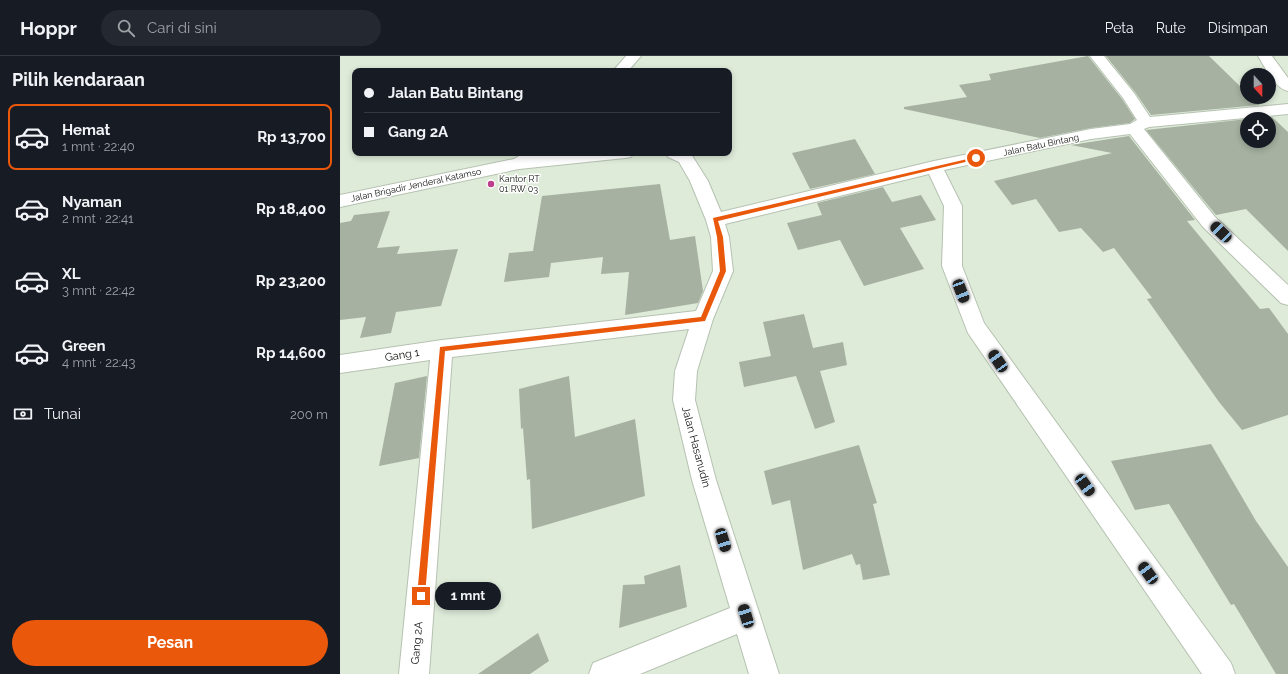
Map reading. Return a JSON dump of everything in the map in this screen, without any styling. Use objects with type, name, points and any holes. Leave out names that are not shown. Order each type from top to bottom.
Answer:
[{"type":"street","points":[[623,68],[634,56]]},
{"type":"street","points":[[1097,56],[1129,96],[1140,125],[1209,222],[1288,298]]},
{"type":"street","points":[[1265,56],[1279,77],[1288,87]]},
{"type":"street","name":"Jalan Batu Bintang","points":[[715,220],[934,167],[1091,134],[1140,125],[1288,108]]},
{"type":"street","name":"Jalan Brigadir Jenderal Katamso","points":[[340,201],[519,163],[531,156]]},
{"type":"street","points":[[519,163],[593,156]]},
{"type":"street","name":"Jalan Hasanudin","points":[[681,156],[686,158],[699,181],[715,220],[720,237],[723,271],[703,319],[686,371],[684,400],[704,480],[764,674]]},
{"type":"street","points":[[934,167],[953,206],[952,266],[975,327],[1220,674]]},
{"type":"street","name":"Gang 1","points":[[340,364],[442,349],[703,319]]},
{"type":"street","name":"Gang 2A","points":[[414,674],[442,349]]},
{"type":"street","points":[[604,674],[746,616]]},
{"type":"building","points":[[1088,56],[1122,99],[1135,119],[1130,123],[1091,128],[1040,138],[904,109],[904,107],[967,97],[959,85],[991,80],[989,74]]},
{"type":"building","points":[[1106,56],[1209,56],[1240,86],[1240,104],[1260,105],[1151,115],[1135,92]]},
{"type":"building","points":[[1240,120],[1240,148],[1276,148],[1276,121],[1288,132],[1288,251],[1246,209],[1216,215],[1146,130]]},
{"type":"building","points":[[1129,136],[1195,220],[1187,221],[1260,309],[1269,308],[1288,334],[1288,415],[1242,430],[1219,402],[1147,299],[1152,298],[1114,248],[1103,252],[1081,228],[1059,232],[1036,199],[1012,205],[994,181],[1112,153],[1071,145]]},
{"type":"building","points":[[855,139],[875,174],[810,189],[792,153]]},
{"type":"building","points":[[660,184],[670,240],[695,236],[703,291],[698,303],[625,315],[629,272],[601,274],[603,257],[551,263],[549,277],[504,282],[509,253],[533,251],[542,196]]},
{"type":"building","points":[[883,187],[892,202],[921,195],[936,220],[900,228],[924,269],[864,286],[840,240],[798,250],[787,223],[822,215],[817,203]]},
{"type":"building","points":[[390,211],[377,248],[400,246],[397,254],[458,249],[441,306],[396,312],[391,333],[360,338],[366,317],[340,320],[340,223],[351,221],[354,215]]},
{"type":"building","points":[[804,314],[813,348],[843,342],[847,365],[820,371],[835,422],[815,429],[796,376],[744,387],[739,362],[771,356],[763,322]]},
{"type":"building","points":[[427,376],[419,458],[379,466],[395,383]]},
{"type":"building","points":[[569,376],[575,437],[635,419],[645,496],[532,529],[530,479],[527,480],[523,428],[521,429],[519,389]]},
{"type":"building","points":[[1211,444],[1256,521],[1288,567],[1288,674],[1276,674],[1234,604],[1231,605],[1169,504],[1135,510],[1111,461]]},
{"type":"building","points":[[859,445],[877,503],[873,504],[890,575],[863,580],[860,564],[856,565],[852,554],[803,570],[790,500],[772,505],[764,471]]},
{"type":"building","points":[[680,565],[687,607],[619,628],[623,585],[645,584],[644,576]]},
{"type":"building","points":[[538,633],[549,661],[530,674],[478,674]]},
{"type":"place","name":"Kantor RT 01 RW 03","points":[[491,184]]},
{"type":"route","points":[[421,596],[442,349],[703,319],[723,271],[720,237],[715,220],[976,158]]}]
